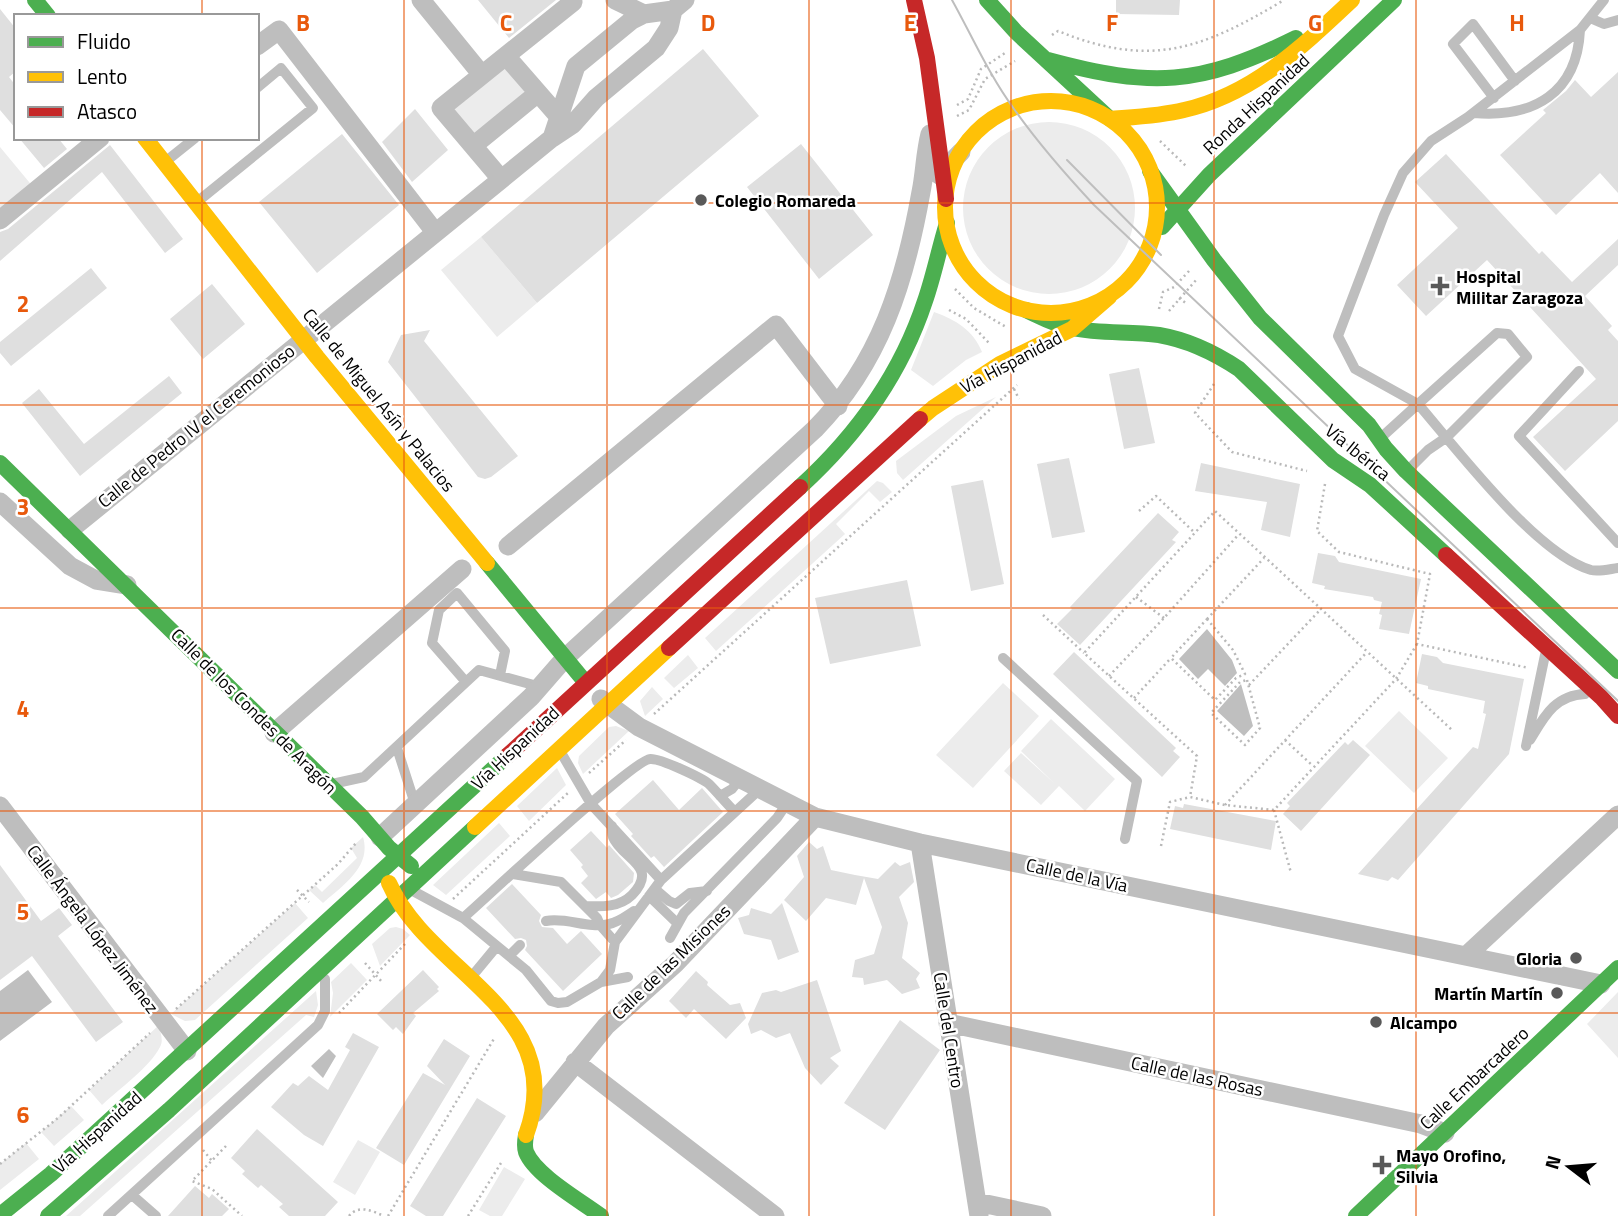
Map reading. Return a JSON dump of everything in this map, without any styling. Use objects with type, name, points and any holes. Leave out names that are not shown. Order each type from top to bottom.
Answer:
[{"type":"main road","points":[[35,0],[46,14]]},
{"type":"main road","points":[[914,0],[939,115],[947,223],[957,257],[979,285],[993,296],[1026,310],[1059,313],[1091,305],[1109,297],[1140,265],[1151,241],[1157,213],[1150,171],[1130,136],[1003,21],[987,0]]},
{"type":"main road","name":"Ronda Hispanidad","points":[[1110,119],[1170,115],[1220,101],[1257,81],[1285,61],[1352,0]]},
{"type":"main road","name":"Ronda Hispanidad","points":[[1151,241],[1209,175],[1390,4]]},
{"type":"main road","points":[[1048,60],[1092,72],[1131,78],[1193,78],[1249,62],[1333,18]]},
{"type":"main road","points":[[946,199],[951,174],[961,152],[984,125],[998,116],[1023,105],[1060,102],[1094,110],[1110,119]]},
{"type":"main road","name":"Calle de Miguel Asín y Palacios","points":[[147,140],[304,338],[586,683]]},
{"type":"main road","name":"Vía Ibérica","points":[[1150,171],[1260,318],[1369,425],[1406,471],[1618,671]]},
{"type":"main road","name":"Vía Hispanidad","points":[[0,1215],[51,1174],[385,872],[398,856],[841,448],[883,393],[900,361],[925,301],[947,223]]},
{"type":"main road","name":"Vía Hispanidad","points":[[48,1216],[169,1110],[933,408],[1000,364],[1072,329],[1109,297]]},
{"type":"main road","name":"Vía Ibérica","points":[[1026,310],[1049,322],[1092,333],[1163,336],[1204,349],[1239,369],[1333,460],[1370,485],[1601,697],[1618,716]]},
{"type":"main road","name":"Calle de los Condes de Aragón","points":[[0,463],[127,585],[398,856],[414,868],[432,869]]},
{"type":"main road","points":[[376,832],[385,872],[396,901],[472,978],[512,1025],[522,1041],[534,1089],[534,1114],[525,1140],[528,1156],[601,1216]]},
{"type":"main road","name":"Calle Embarcadero","points":[[1356,1216],[1618,968]]},
{"type":"street","points":[[421,0],[482,75]]},
{"type":"street","points":[[616,0],[644,14]]},
{"type":"street","points":[[616,0],[619,29]]},
{"type":"street","points":[[501,179],[441,108],[573,2]]},
{"type":"street","name":"Calle de Pedro IV el Ceremonioso","points":[[552,138],[576,66],[619,29],[644,14],[674,3]]},
{"type":"street","name":"Calle de Pedro IV el Ceremonioso","points":[[70,530],[435,232],[573,124],[596,98],[656,48],[667,34],[674,3]]},
{"type":"street","points":[[259,45],[279,30],[435,232]]},
{"type":"street","points":[[506,56],[560,118]]},
{"type":"street","points":[[473,146],[538,93]]},
{"type":"street","name":"Vía Hispanidad","points":[[376,832],[415,804],[541,687],[565,658],[838,406],[862,372],[888,317],[905,263],[921,193],[927,143],[939,115]]},
{"type":"street","points":[[0,219],[98,140]]},
{"type":"street","points":[[921,193],[961,152]]},
{"type":"street","points":[[508,546],[776,325],[838,406]]},
{"type":"street","points":[[0,502],[8,522],[82,575],[127,585]]},
{"type":"street","points":[[274,733],[462,569]]},
{"type":"street","name":"Calle de la Vía","points":[[586,683],[607,705],[639,727],[815,817],[920,843],[1601,984]]},
{"type":"street","name":"Calle Ángela López Jiménez","points":[[0,806],[187,1051]]},
{"type":"street","points":[[1468,956],[1618,815]]},
{"type":"street","name":"Calle de las Misiones","points":[[534,1114],[606,1026],[675,964],[815,817]]},
{"type":"street","name":"Calle del Centro","points":[[920,843],[978,1209]]},
{"type":"street","name":"Calle de las Rosas","points":[[948,1023],[1421,1124],[1445,1133]]},
{"type":"street","points":[[575,1062],[775,1216]]},
{"type":"street","points":[[978,1209],[1042,1216]]},
{"type":"lane","points":[[1390,4],[1405,0]]},
{"type":"lane","points":[[1604,0],[1580,30],[1474,113],[1431,141],[1404,173],[1384,215],[1338,336],[1355,369],[1418,404],[1516,516],[1561,554],[1593,570],[1618,568]]},
{"type":"lane","points":[[1590,18],[1604,24],[1618,20]]},
{"type":"lane","points":[[1494,98],[1453,44],[1472,24],[1516,81]]},
{"type":"lane","points":[[1474,113],[1490,114],[1541,104],[1570,77],[1579,51],[1580,30]]},
{"type":"lane","points":[[196,202],[313,108],[281,68],[259,86]]},
{"type":"lane","points":[[165,163],[193,140]]},
{"type":"lane","points":[[1379,439],[1497,333],[1508,334],[1527,357],[1447,437],[1428,450],[1406,471]]},
{"type":"lane","points":[[1578,371],[1519,436],[1618,542]]},
{"type":"lane","points":[[466,681],[432,643],[439,610],[457,593],[505,651],[499,675]]},
{"type":"lane","points":[[1545,647],[1526,746],[1540,721],[1556,703],[1574,694],[1601,697]]},
{"type":"lane","points":[[1003,658],[1136,781],[1125,839]]},
{"type":"lane","points":[[328,785],[364,777],[479,670],[541,687]]},
{"type":"lane","points":[[397,748],[415,804]]},
{"type":"lane","points":[[559,750],[591,804],[612,826],[677,923]]},
{"type":"lane","points":[[463,918],[591,804],[650,759],[707,783],[734,812]]},
{"type":"lane","points":[[720,796],[732,789],[740,779]]},
{"type":"lane","points":[[601,982],[612,965],[615,942],[655,888],[760,789]]},
{"type":"lane","points":[[670,938],[684,913],[777,818],[787,803]]},
{"type":"lane","points":[[586,906],[618,904],[627,900],[640,884],[642,877],[639,866],[613,838],[612,826]]},
{"type":"lane","points":[[385,872],[463,918],[526,970],[551,1000],[558,1003],[568,1002],[601,982],[628,978]]},
{"type":"lane","points":[[513,874],[561,881],[597,918],[615,942]]},
{"type":"lane","points":[[655,888],[676,904],[690,893],[707,891]]},
{"type":"lane","points":[[546,921],[557,919],[600,925],[616,922],[641,907]]},
{"type":"lane","points":[[509,956],[520,945]]},
{"type":"lane","points":[[472,978],[497,946]]},
{"type":"lane","points":[[108,1216],[318,1025],[326,1005],[324,966]]},
{"type":"lane","points":[[132,1195],[156,1216]]},
{"type":"path","points":[[1047,39],[1058,31],[1114,48],[1179,48],[1217,36],[1284,0]]},
{"type":"path","points":[[939,115],[968,99],[981,69],[1026,42]]},
{"type":"path","points":[[939,115],[967,113],[985,79],[1005,67]]},
{"type":"path","points":[[1158,138],[1193,173]]},
{"type":"path","points":[[1163,336],[1170,308],[1214,260]]},
{"type":"path","points":[[1157,315],[1163,292],[1174,287],[1187,274]]},
{"type":"path","points":[[932,278],[950,285],[983,314],[1012,330]]},
{"type":"path","points":[[1179,298],[1187,304]]},
{"type":"path","points":[[925,301],[967,319],[986,338],[1019,399]]},
{"type":"path","points":[[1220,375],[1195,413],[1232,452],[1313,473]]},
{"type":"path","points":[[1274,810],[1396,679],[1417,644],[1430,574],[1339,552],[1317,531],[1326,477]]},
{"type":"path","points":[[1139,511],[1156,496],[1195,533]]},
{"type":"path","points":[[1084,653],[1215,512],[1452,730]]},
{"type":"path","points":[[1109,676],[1240,534]]},
{"type":"path","points":[[1133,698],[1265,557]]},
{"type":"path","points":[[1136,597],[1164,618]]},
{"type":"path","points":[[1248,685],[1321,609]]},
{"type":"path","points":[[1043,615],[1198,756],[1190,797]]},
{"type":"path","points":[[1171,658],[1215,700],[1236,678],[1245,674],[1233,650],[1207,619]]},
{"type":"path","points":[[1417,644],[1542,671]]},
{"type":"path","points":[[1225,804],[1367,652]]},
{"type":"path","points":[[1247,680],[1248,685],[1260,728],[1245,745],[1211,713],[1240,682],[1247,680]]},
{"type":"path","points":[[1285,740],[1314,767]]},
{"type":"path","points":[[1161,846],[1170,802],[1190,797],[1274,810]]},
{"type":"path","points":[[1274,810],[1291,873]]},
{"type":"path","name":"Vía Hispanidad","points":[[0,1164],[65,1112],[338,864],[347,852],[376,832]]},
{"type":"path","points":[[349,1216],[352,1212],[366,1208],[386,1216],[496,1034]]},
{"type":"path","points":[[226,1146],[192,1181],[212,1189],[242,1216]]},
{"type":"path","points":[[203,1150],[212,1161]]},
{"type":"path","points":[[468,1216],[501,1163]]},
{"type":"shaded area","points":[[507,58],[534,92],[472,142],[443,110]]},
{"type":"shaded area","points":[[1049,122],[1082,128],[1110,147],[1129,175],[1135,208],[1129,241],[1110,269],[1082,288],[1049,294],[1016,288],[988,269],[969,241],[963,208],[969,175],[988,147],[1016,128]]},
{"type":"shaded area","points":[[0,147],[34,188],[0,214]]},
{"type":"shaded area","points":[[481,237],[537,303],[497,337],[441,270]]},
{"type":"shaded area","points":[[934,312],[963,327],[974,338],[982,352],[966,360],[933,386],[911,370]]},
{"type":"shaded area","points":[[996,397],[903,480],[897,473],[896,461],[956,416]]},
{"type":"shaded area","points":[[877,481],[892,492],[880,502],[869,491],[836,524],[845,534],[716,651],[705,638]]},
{"type":"shaded area","points":[[1207,629],[1232,660],[1237,673],[1225,686],[1208,669],[1198,679],[1179,659]]},
{"type":"shaded area","points":[[688,655],[698,668],[674,688],[664,678]]},
{"type":"shaded area","points":[[1003,683],[1039,716],[973,788],[936,755]]},
{"type":"shaded area","points":[[1241,684],[1253,726],[1244,736],[1217,711]]},
{"type":"shaded area","points":[[652,687],[663,699],[645,716],[640,701]]},
{"type":"shaded area","points":[[1399,711],[1448,758],[1414,793],[1365,746]]},
{"type":"shaded area","points":[[1051,719],[1115,779],[1085,811],[1059,786],[1041,805],[1004,771],[1021,753],[1054,783],[1021,751]]},
{"type":"shaded area","points":[[616,726],[629,731],[583,774],[578,763],[579,756],[609,727]]},
{"type":"shaded area","points":[[557,768],[566,785],[529,821],[517,806]]},
{"type":"shaded area","points":[[499,823],[510,836],[446,895],[433,885]]},
{"type":"shaded area","points":[[363,837],[365,848],[359,867],[346,883],[323,903],[309,890],[315,885],[322,892],[357,858],[351,848]]},
{"type":"shaded area","points":[[295,903],[308,918],[195,1020],[185,1021],[171,1014]]},
{"type":"shaded area","points":[[396,927],[410,935],[380,966],[372,944],[390,928]]},
{"type":"shaded area","points":[[351,963],[367,980],[330,1017],[333,993],[331,982]]},
{"type":"shaded area","points":[[28,970],[52,1002],[0,1041],[0,991]]},
{"type":"shaded area","points":[[316,991],[318,1005],[314,1017],[306,1015],[80,1216],[66,1216]]},
{"type":"shaded area","points":[[1618,992],[1618,1058],[1587,1024]]},
{"type":"shaded area","points":[[159,1025],[162,1042],[155,1055],[102,1105],[89,1090]]},
{"type":"shaded area","points":[[329,1049],[336,1056],[323,1078],[311,1066]]},
{"type":"shaded area","points":[[71,1106],[84,1120],[54,1146],[41,1132]]},
{"type":"shaded area","points":[[358,1140],[380,1152],[355,1195],[333,1182]]},
{"type":"shaded area","points":[[26,1143],[39,1159],[0,1190],[0,1164]]},
{"type":"shaded area","points":[[504,1167],[525,1179],[502,1216],[490,1216],[479,1210]]},
{"type":"building","points":[[478,0],[556,0],[509,38]]},
{"type":"building","points":[[1116,0],[1180,0],[1179,15],[1116,14]]},
{"type":"building","points":[[0,9],[14,26],[14,73],[9,77],[14,83],[14,127],[0,110]]},
{"type":"building","points":[[703,49],[759,116],[537,303],[481,237]]},
{"type":"building","points":[[1618,72],[1618,193],[1600,173],[1556,215],[1500,155],[1546,113],[1543,110],[1575,80],[1591,97]]},
{"type":"building","points":[[415,109],[448,150],[412,182],[382,142]]},
{"type":"building","points":[[342,134],[399,205],[317,273],[259,202]]},
{"type":"building","points":[[21,140],[60,140],[67,149],[44,168]]},
{"type":"building","points":[[801,144],[873,235],[819,279],[747,187]]},
{"type":"building","points":[[110,145],[183,239],[165,253],[102,172],[0,261],[0,232],[8,229]]},
{"type":"building","points":[[1446,154],[1539,254],[1542,251],[1572,282],[1618,239],[1618,265],[1585,296],[1612,326],[1608,330],[1618,341],[1618,421],[1565,471],[1533,437],[1596,379],[1487,260],[1426,316],[1397,285],[1458,228],[1415,182]]},
{"type":"building","points":[[91,268],[107,288],[11,366],[0,353],[0,342]]},
{"type":"building","points":[[212,284],[245,324],[203,359],[170,319]]},
{"type":"building","points":[[430,330],[424,341],[518,456],[491,477],[478,477],[388,362],[401,335]]},
{"type":"building","points":[[1139,368],[1155,443],[1124,449],[1109,374]]},
{"type":"building","points":[[169,376],[182,393],[80,476],[22,403],[39,389],[84,444]]},
{"type":"building","points":[[1069,458],[1085,532],[1052,538],[1037,464]]},
{"type":"building","points":[[1201,463],[1300,484],[1290,537],[1261,530],[1267,502],[1195,491]]},
{"type":"building","points":[[983,480],[1004,584],[971,591],[951,486]]},
{"type":"building","points":[[1158,513],[1179,532],[1172,540],[1176,542],[1080,645],[1057,624]]},
{"type":"building","points":[[1318,553],[1335,556],[1339,562],[1421,579],[1409,634],[1379,629],[1382,602],[1374,600],[1373,597],[1324,589],[1325,586],[1312,583]]},
{"type":"building","points":[[907,580],[921,646],[830,664],[815,598]]},
{"type":"building","points":[[1074,652],[1176,748],[1173,751],[1180,757],[1162,777],[1053,674]]},
{"type":"building","points":[[1422,654],[1437,657],[1443,663],[1524,679],[1509,754],[1398,880],[1392,877],[1388,881],[1358,874],[1473,747],[1478,749],[1486,714],[1483,713],[1485,701],[1428,689],[1428,686],[1416,683]]},
{"type":"building","points":[[1353,740],[1370,755],[1301,831],[1283,814],[1290,806],[1287,803],[1345,742],[1348,745]]},
{"type":"building","points":[[653,780],[679,810],[702,788],[723,812],[664,867],[654,856],[651,858],[615,814]]},
{"type":"building","points":[[1184,804],[1276,821],[1271,850],[1170,829],[1175,806],[1183,808]]},
{"type":"building","points":[[591,831],[607,848],[609,845],[634,873],[633,882],[611,898],[606,892],[596,899],[581,883],[588,876],[581,867],[583,865],[570,850]]},
{"type":"building","points":[[809,842],[817,849],[823,846],[831,870],[855,875],[878,879],[895,862],[900,866],[910,862],[914,882],[899,897],[908,923],[902,958],[920,973],[916,979],[920,988],[902,994],[887,980],[864,985],[863,978],[852,977],[855,960],[874,954],[882,927],[864,878],[856,905],[826,898],[806,921],[784,900],[804,877],[797,856]]},
{"type":"building","points":[[0,865],[41,921],[59,908],[72,925],[58,936],[123,1022],[96,1042],[32,956],[0,980]]},
{"type":"building","points":[[512,884],[541,915],[539,921],[542,927],[553,928],[567,944],[581,931],[602,954],[563,991],[525,950],[526,940],[515,939],[486,908]]},
{"type":"building","points":[[782,903],[799,952],[778,960],[771,940],[744,934],[738,918],[749,915],[751,908],[771,914]]},
{"type":"building","points":[[423,970],[439,987],[439,991],[413,1013],[416,1016],[403,1034],[396,1027],[393,1030],[377,1014]]},
{"type":"building","points":[[696,971],[708,982],[707,985],[730,1005],[740,1003],[746,1018],[726,1039],[694,1009],[686,1018],[669,1001]]},
{"type":"building","points":[[817,980],[841,1051],[830,1058],[839,1066],[821,1085],[805,1068],[790,1033],[776,1038],[761,1030],[751,1034],[748,1024],[762,993],[776,990],[781,992]]},
{"type":"building","points":[[900,1020],[940,1050],[885,1130],[844,1103]]},
{"type":"building","points":[[353,1033],[379,1047],[323,1146],[304,1135],[271,1107],[293,1083],[298,1086],[309,1076],[328,1090],[350,1050],[345,1047]]},
{"type":"building","points":[[444,1039],[470,1056],[404,1165],[376,1148],[423,1073],[445,1085],[427,1066]]},
{"type":"building","points":[[477,1098],[506,1116],[443,1216],[426,1216],[410,1206]]},
{"type":"building","points":[[257,1129],[338,1202],[325,1216],[289,1216],[279,1207],[283,1204],[261,1185],[258,1188],[242,1174],[245,1171],[231,1158]]},
{"type":"building","points":[[195,1186],[209,1198],[212,1194],[229,1209],[222,1216],[168,1216]]},
{"type":"tram line","points":[[952,0],[989,69],[1023,122],[1094,205],[1618,701]]},
{"type":"tram line","points":[[1067,160],[1161,255]]},
{"type":"traffic: fast","points":[[35,0],[46,14]]},
{"type":"traffic: fast","points":[[987,0],[1016,32],[1110,119]]},
{"type":"traffic: fast","points":[[1162,227],[1209,175],[1394,0]]},
{"type":"traffic: fast","points":[[1048,60],[1117,75],[1175,78],[1231,66],[1296,38]]},
{"type":"traffic: fast","points":[[1150,171],[1260,318],[1369,425],[1406,471],[1618,671]]},
{"type":"traffic: fast","points":[[800,487],[840,447],[890,378],[925,301],[947,223]]},
{"type":"traffic: fast","points":[[1026,310],[1072,328],[1170,337],[1201,348],[1239,369],[1333,460],[1370,485],[1446,555]]},
{"type":"traffic: fast","points":[[0,463],[362,817],[389,848],[411,866]]},
{"type":"traffic: fast","points":[[487,563],[586,683]]},
{"type":"traffic: fast","points":[[0,1215],[51,1174],[507,756]]},
{"type":"traffic: fast","points":[[48,1216],[169,1110],[475,827]]},
{"type":"traffic: fast","points":[[1356,1216],[1618,968]]},
{"type":"traffic: fast","points":[[526,1135],[526,1152],[539,1170],[601,1216]]},
{"type":"traffic: slow","points":[[1110,119],[1175,112],[1209,103],[1232,93],[1275,67],[1352,0]]},
{"type":"traffic: slow","points":[[1051,101],[1072,103],[1091,109],[1126,132],[1149,167],[1155,186],[1157,207],[1155,228],[1149,247],[1126,282],[1091,305],[1072,311],[1051,313],[1030,311],[1011,305],[976,282],[953,247],[947,228],[945,207],[947,186],[953,167],[976,132],[1011,109],[1030,103],[1051,101]]},
{"type":"traffic: slow","points":[[147,140],[317,357],[487,563]]},
{"type":"traffic: slow","points":[[920,419],[1000,364],[1072,329],[1109,297]]},
{"type":"traffic: slow","points":[[475,827],[669,648]]},
{"type":"traffic: slow","points":[[389,883],[408,915],[513,1025],[529,1057],[535,1093],[526,1135]]},
{"type":"traffic: jam","points":[[914,0],[927,58],[946,199]]},
{"type":"traffic: jam","points":[[669,648],[920,419]]},
{"type":"traffic: jam","points":[[507,756],[800,487]]},
{"type":"traffic: jam","points":[[1446,555],[1601,697],[1618,716]]},
{"type":"place","name":"Colegio Romareda","points":[[701,200]]},
{"type":"place","name":"Hospital Militar Zaragoza","points":[[1440,286]]},
{"type":"place","name":"Gloria","points":[[1576,958]]},
{"type":"place","name":"Martín Martín","points":[[1557,993]]},
{"type":"place","name":"Alcampo","points":[[1376,1022]]},
{"type":"place","name":"Mayo Orofino, Silvia","points":[[1382,1165]]}]
